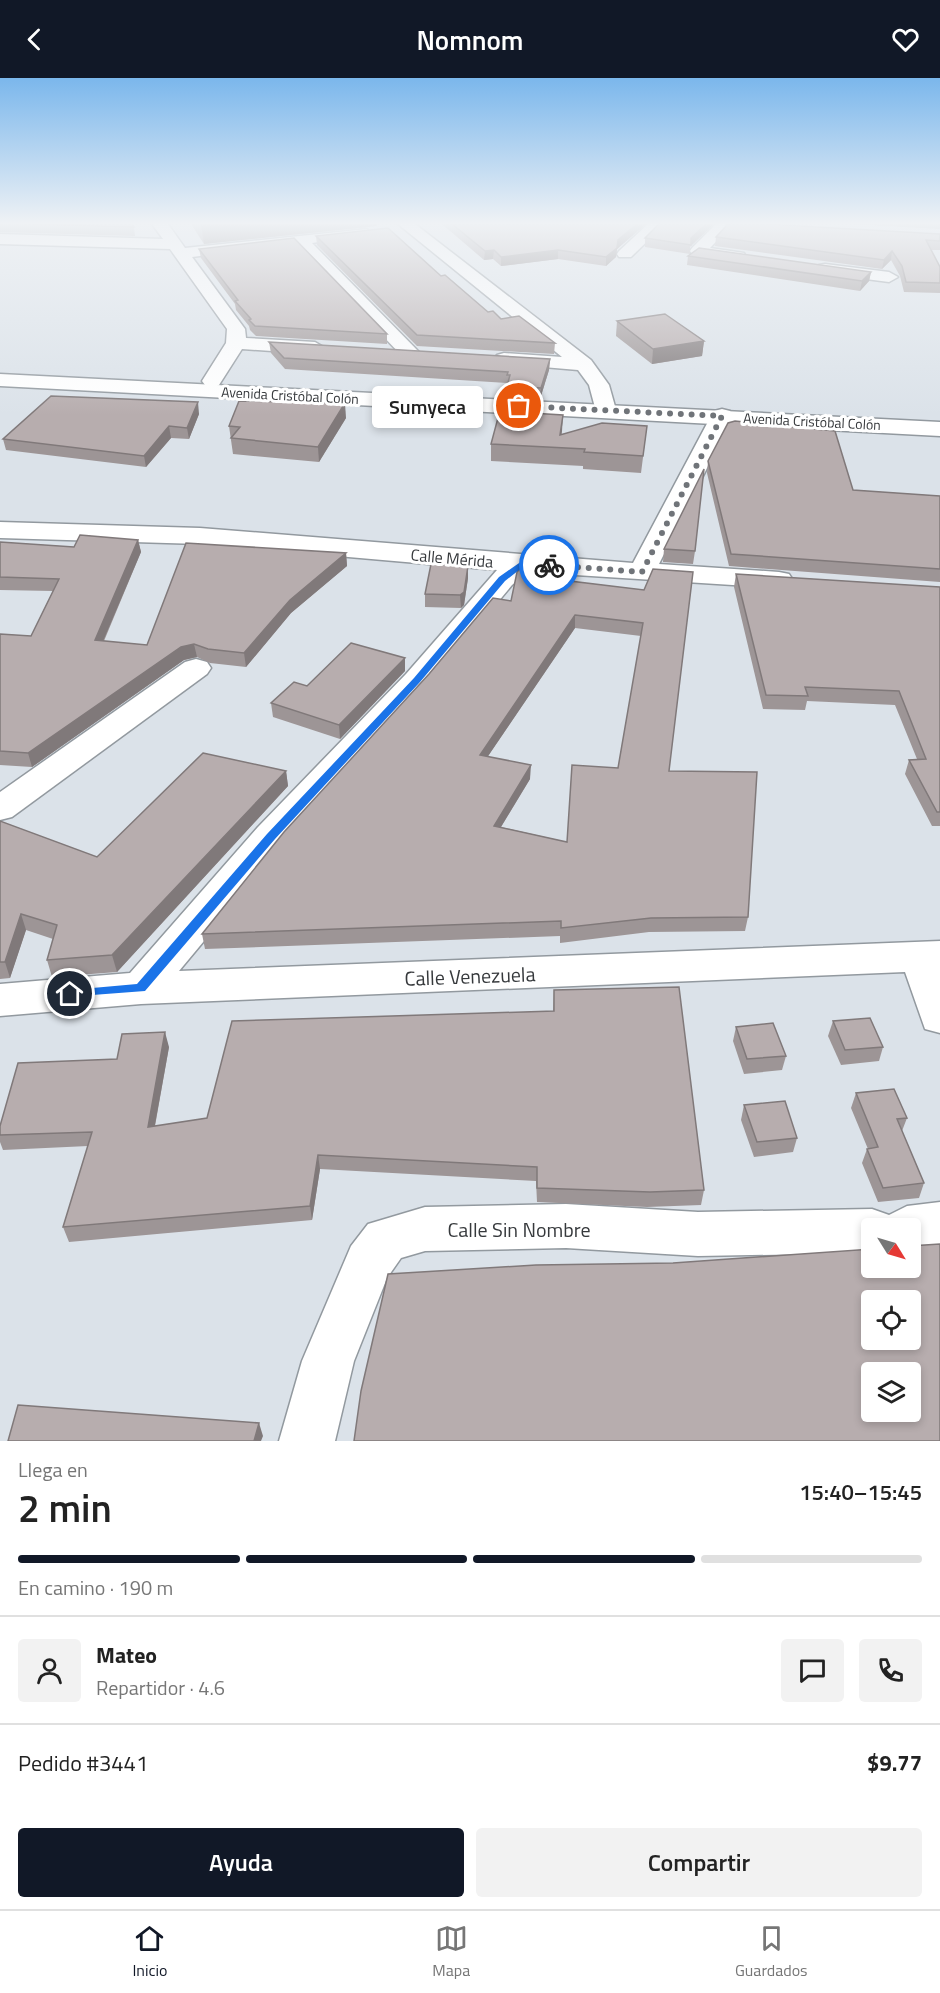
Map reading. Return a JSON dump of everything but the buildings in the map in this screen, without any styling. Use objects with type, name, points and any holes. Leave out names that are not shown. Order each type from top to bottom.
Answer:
[{"type":"street","points":[[206,288],[236,329],[236,343],[212,381]]},
{"type":"street","points":[[346,288],[410,353]]},
{"type":"street","points":[[488,288],[584,363],[594,375],[605,406]]},
{"type":"street","points":[[236,343],[328,348]]},
{"type":"street","points":[[386,352],[433,355]]},
{"type":"street","points":[[480,357],[584,363]]},
{"type":"street","name":"Avenida Cristóbal Colón","points":[[0,371],[212,381],[940,429]]},
{"type":"street","name":"Avenida Cristóbal Colón","points":[[0,380],[605,406],[940,417]]},
{"type":"street","points":[[642,572],[722,416]]},
{"type":"street","name":"Calle Mérida","points":[[0,530],[200,536],[522,564],[802,582]]},
{"type":"street","points":[[141,988],[271,836],[417,680],[488,594],[502,579],[522,564]]},
{"type":"street","points":[[0,809],[196,668]]},
{"type":"street","points":[[930,957],[940,1017]]},
{"type":"street","name":"Calle Venezuela","points":[[0,1000],[141,988],[930,957]]},
{"type":"street","points":[[921,1226],[940,1224]]},
{"type":"street","name":"Calle Sin Nombre","points":[[307,1441],[328,1361],[342,1324],[368,1263],[385,1240],[425,1229],[566,1226],[698,1234],[861,1231]]},
{"type":"way so far","points":[[519,406],[722,416],[642,572],[549,565]]},
{"type":"place","name":"Sumyeca","points":[[519,406]]},
{"type":"route","points":[[70,994],[141,988],[271,836],[417,680],[502,579],[522,564],[549,565]]}]
